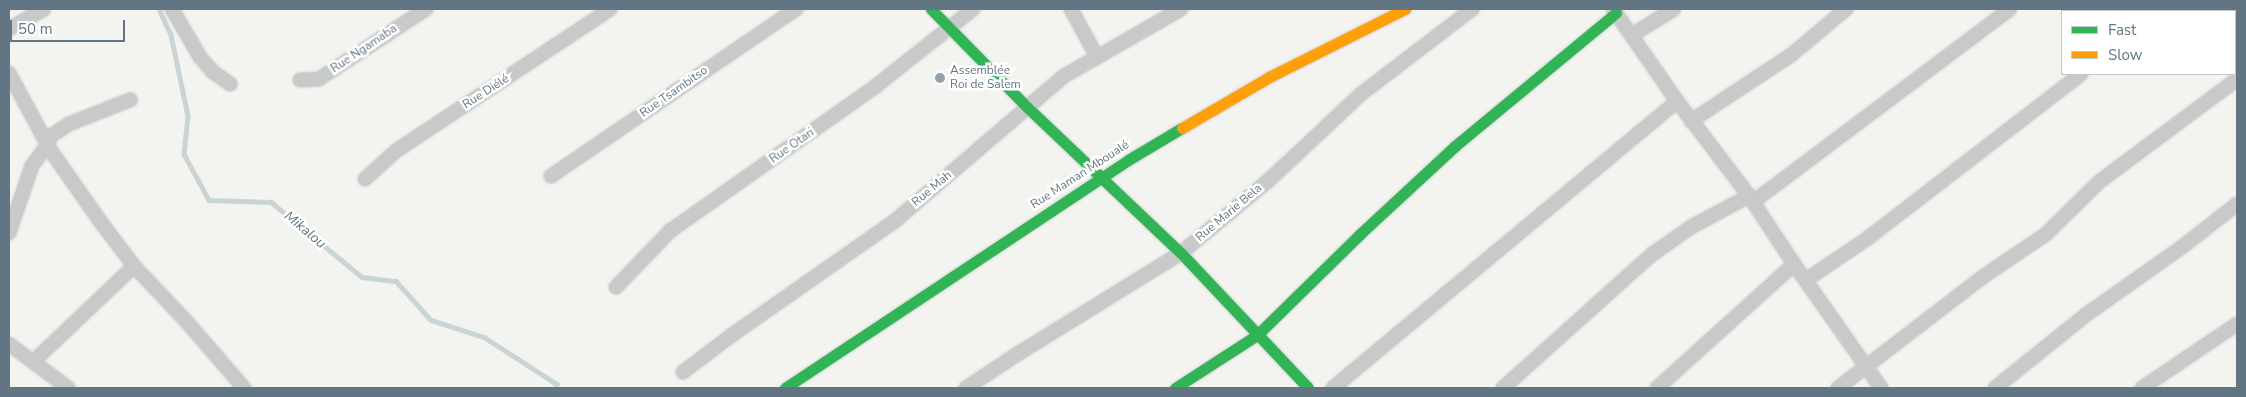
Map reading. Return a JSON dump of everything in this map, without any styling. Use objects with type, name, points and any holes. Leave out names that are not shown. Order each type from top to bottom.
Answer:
[{"type":"main road","points":[[930,9],[949,26],[1027,107],[1181,253],[1308,388]]},
{"type":"main road","name":"Rue Maman Mboualé","points":[[785,388],[1100,177],[1271,76],[1405,9]]},
{"type":"main road","points":[[1175,388],[1257,335],[1360,234],[1455,146],[1615,11]]},
{"type":"street","points":[[9,29],[44,9]]},
{"type":"street","points":[[172,9],[200,57],[213,72],[230,84]]},
{"type":"street","name":"Rue Ngamaba","points":[[300,80],[319,80],[426,9]]},
{"type":"street","name":"Rue Diélé","points":[[365,179],[396,151],[610,9]]},
{"type":"street","name":"Rue Tsambitso","points":[[551,176],[796,9]]},
{"type":"street","name":"Rue Otari","points":[[616,287],[670,231],[876,86],[949,26],[974,9]]},
{"type":"street","points":[[1071,9],[1097,57]]},
{"type":"street","name":"Rue Mah","points":[[683,372],[732,335],[896,220],[1064,76],[1181,9]]},
{"type":"street","name":"Rue Marie Bela","points":[[966,388],[1019,352],[1181,253],[1268,180],[1361,94],[1472,9]]},
{"type":"street","points":[[1632,35],[1674,9]]},
{"type":"street","points":[[1691,121],[1791,55],[1846,9]]},
{"type":"street","points":[[1503,388],[1651,255],[1691,227],[1751,199],[2010,9]]},
{"type":"street","points":[[1615,11],[1676,101],[1751,199],[1881,388]]},
{"type":"street","points":[[9,74],[48,144],[100,221],[134,266],[187,322],[244,388]]},
{"type":"street","points":[[1806,280],[1868,238],[2080,75]]},
{"type":"street","points":[[1838,388],[1984,276],[2046,234],[2100,182],[2237,79]]},
{"type":"street","points":[[9,233],[32,166],[48,144],[51,136],[69,124],[130,100]]},
{"type":"street","points":[[1333,388],[1676,101]]},
{"type":"street","points":[[1995,388],[2087,314],[2182,248],[2237,204]]},
{"type":"street","points":[[1657,388],[1794,264]]},
{"type":"street","points":[[34,361],[134,266]]},
{"type":"street","points":[[2142,388],[2237,324]]},
{"type":"street","points":[[9,344],[34,361],[54,383],[68,388]]},
{"type":"waterway","name":"Mikalou","points":[[159,9],[171,35],[188,116],[184,154],[209,200],[271,202],[362,277],[396,281],[431,320],[484,337],[557,384],[556,388]]},
{"type":"traffic: fast","points":[[931,9],[1027,107],[1181,253],[1308,388]]},
{"type":"traffic: fast","points":[[1175,388],[1257,335],[1360,234],[1455,146],[1616,13]]},
{"type":"traffic: fast","points":[[785,388],[1128,160],[1182,128]]},
{"type":"traffic: slow","points":[[1182,128],[1271,76],[1405,9]]},
{"type":"place","name":"Assemblée Roi de Salem","points":[[940,78]]}]
